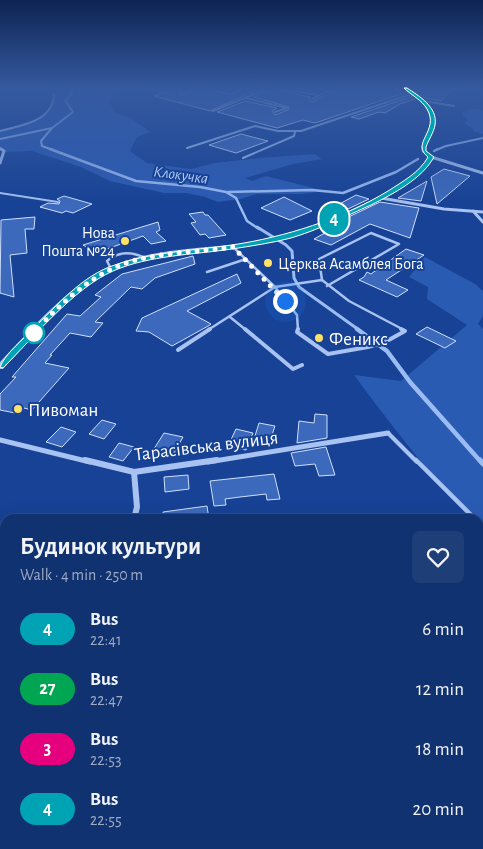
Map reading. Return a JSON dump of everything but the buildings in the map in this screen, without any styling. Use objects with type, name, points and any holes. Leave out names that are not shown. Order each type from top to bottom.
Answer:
[{"type":"street","points":[[187,148],[250,128]]},
{"type":"street","points":[[262,128],[296,132],[314,128]]},
{"type":"street","points":[[431,128],[423,147],[424,151],[431,157],[483,173]]},
{"type":"street","points":[[0,148],[4,152],[0,163]]},
{"type":"street","points":[[0,367],[68,298],[97,276],[111,269],[145,258],[233,247],[290,236],[381,198],[403,185],[427,165],[431,157]]},
{"type":"street","points":[[381,198],[483,212]]},
{"type":"street","points":[[473,212],[483,222]]},
{"type":"street","name":"Тарасівська вулиця","points":[[0,440],[134,472],[268,453],[388,433]]},
{"type":"street","points":[[134,472],[137,507],[135,514]]},
{"type":"lane","points":[[243,158],[294,136],[296,132]]},
{"type":"lane","points":[[0,193],[58,202]]},
{"type":"lane","points":[[233,247],[297,314],[299,326],[297,332],[328,354],[365,350],[390,341],[405,331],[343,297],[327,286],[322,280],[320,259],[371,233],[399,244],[327,286]]},
{"type":"lane","points":[[111,269],[107,261],[117,255],[129,252],[145,258]]},
{"type":"lane","points":[[207,272],[246,260]]},
{"type":"lane","points":[[178,350],[274,288],[322,280]]},
{"type":"lane","points":[[230,317],[293,369],[302,365]]},
{"type":"lane","points":[[388,433],[470,514]]},
{"type":"shaded area","points":[[13,128],[144,128],[150,132],[137,137],[130,151],[147,163],[191,169],[215,163],[315,154],[322,159],[293,164],[245,178],[252,181],[266,176],[325,191],[301,194],[257,194],[218,202],[186,193],[164,193],[110,181],[81,167],[32,151],[4,152],[0,148],[0,131]]},
{"type":"shaded area","points":[[471,128],[483,128],[483,134],[473,131]]},
{"type":"shaded area","points":[[425,257],[475,284],[483,291],[483,316],[478,324],[483,329],[483,514],[467,514],[396,431],[354,375],[401,381],[467,325],[427,299],[428,287],[409,277]]},
{"type":"waterway","points":[[0,139],[52,128]]},
{"type":"waterway","name":"Клокучка","points":[[52,128],[41,141],[42,146],[53,150]]},
{"type":"waterway","points":[[436,150],[483,138]]},
{"type":"waterway","name":"Клокучка","points":[[50,149],[136,181],[200,187],[226,192],[236,198],[247,221],[259,229]]},
{"type":"waterway","points":[[228,192],[312,190],[343,193],[396,172],[418,159]]},
{"type":"waterway","name":"Клокучка","points":[[257,227],[286,245],[292,251],[294,278],[299,287],[359,330]]},
{"type":"waterway","name":"Клокучка","points":[[357,329],[387,351],[410,382],[481,462]]},
{"type":"waterway","name":"Клокучка","points":[[480,460],[483,464]]},
{"type":"bus line","name":"4","points":[[0,367],[68,298],[97,276],[111,269],[145,258],[233,247],[290,236],[381,198],[403,185],[427,165],[431,157],[424,151],[423,147],[432,128]]},
{"type":"place","name":"Нова Пошта №24","points":[[125,241]]},
{"type":"place","name":"Церква Асамблея Бога","points":[[268,263]]},
{"type":"place","name":"Феникс","points":[[319,338]]},
{"type":"place","name":"Пивоман","points":[[18,409]]},
{"type":"route","points":[[34,333],[68,298],[97,276],[127,263],[145,258],[175,254],[233,247],[285,301]]}]
